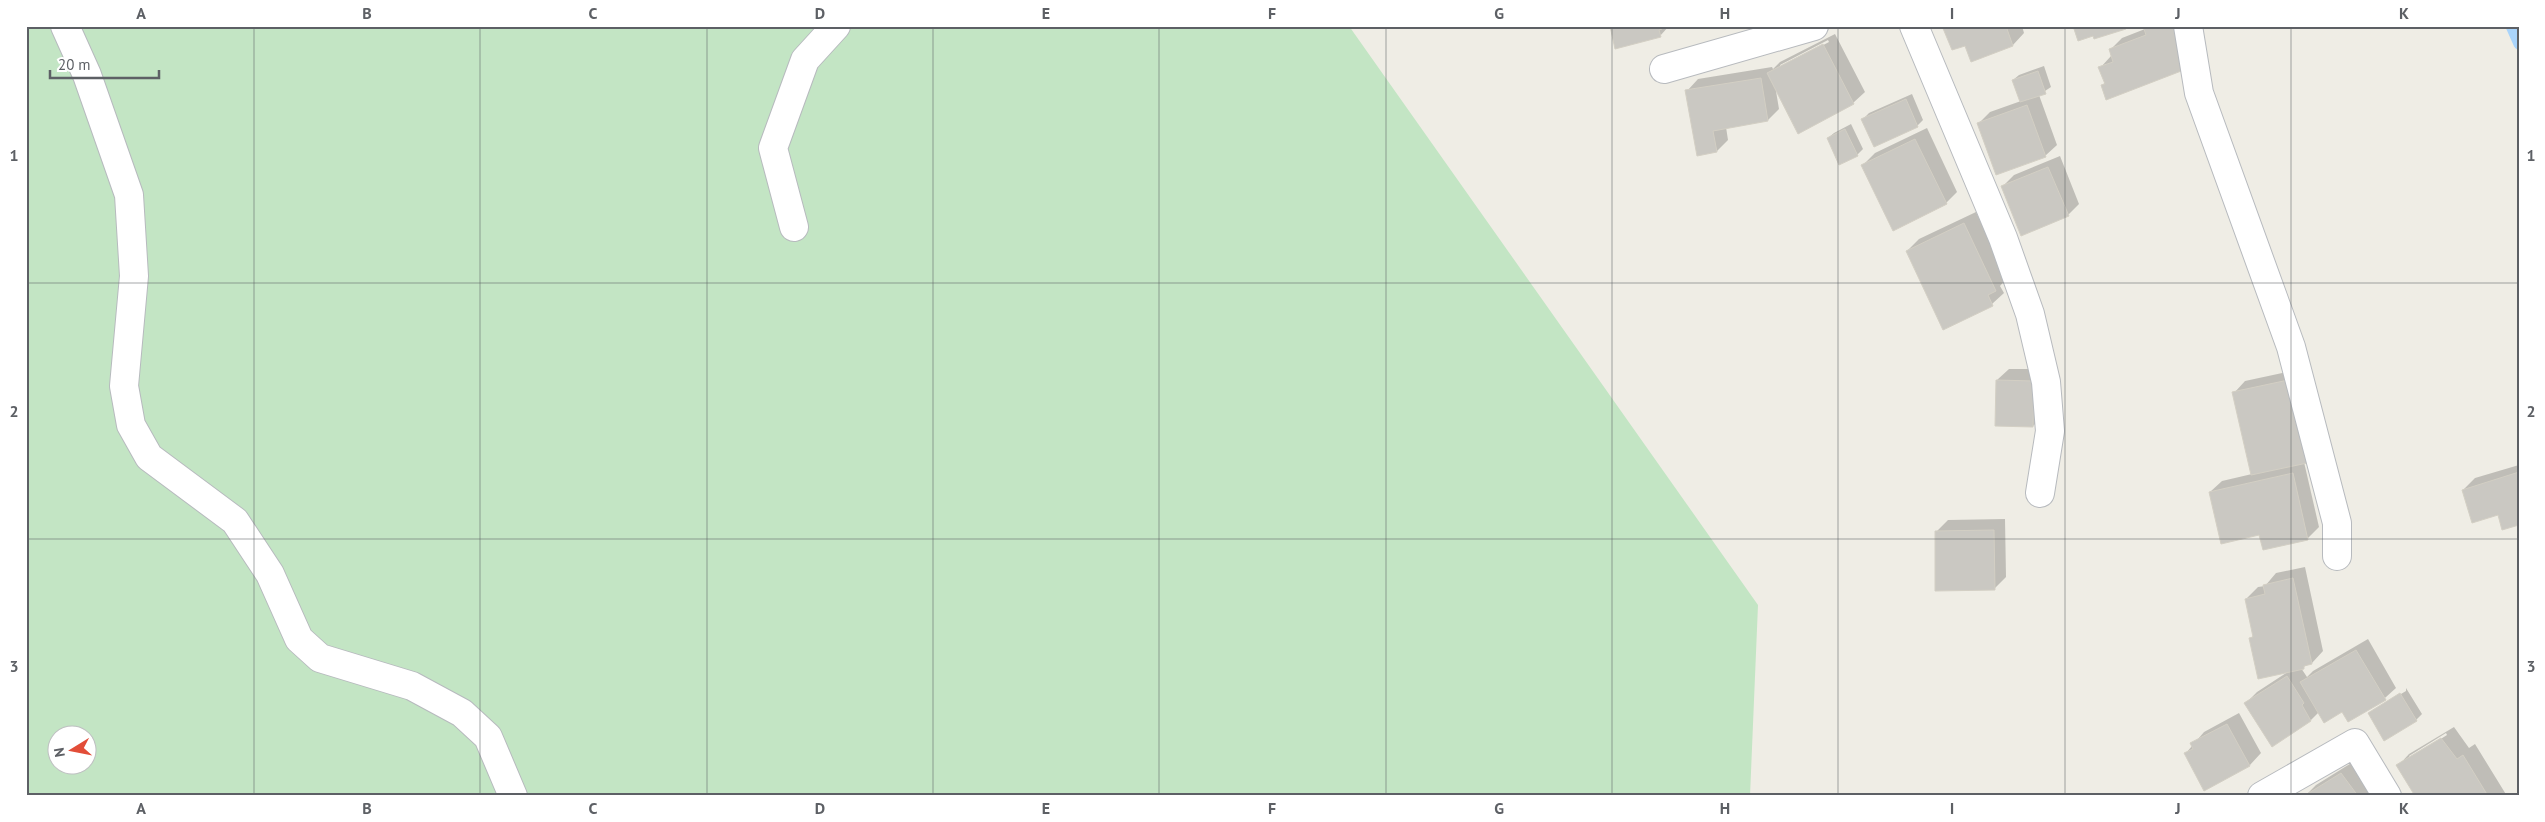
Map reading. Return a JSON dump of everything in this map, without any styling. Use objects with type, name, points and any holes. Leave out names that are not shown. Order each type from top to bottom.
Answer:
[{"type":"street","points":[[65,26],[87,75],[129,195],[134,276],[124,386],[131,425],[148,457],[235,522],[270,574],[299,639],[320,658],[412,686],[462,713],[488,736],[513,796]]},
{"type":"street","points":[[794,227],[773,148],[804,60],[836,26]]},
{"type":"street","points":[[1664,69],[1814,26]]},
{"type":"street","points":[[1914,26],[2003,238],[2030,314],[2046,382],[2050,431],[2040,493]]},
{"type":"street","points":[[2188,26],[2199,93],[2291,348],[2337,523],[2337,556]]},
{"type":"street","points":[[2262,796],[2355,743],[2387,796]]},
{"type":"green space","points":[[26,26],[1349,26],[1758,605],[1750,796],[26,796]]},
{"type":"building","points":[[1610,26],[1662,26],[1662,29],[1659,30],[1661,37],[1615,49]]},
{"type":"building","points":[[1942,26],[2006,26],[2013,46],[1971,62],[1965,46],[1952,50]]},
{"type":"building","points":[[2073,26],[2125,26],[2126,29],[2094,39],[2093,36],[2078,41]]},
{"type":"building","points":[[2143,26],[2173,26],[2189,68],[2106,100],[2101,85],[2105,84],[2098,67],[2113,62],[2109,49],[2146,35]]},
{"type":"building","points":[[1823,44],[1854,104],[1798,134],[1767,73]]},
{"type":"building","points":[[2038,71],[2046,94],[2020,102],[2012,80]]},
{"type":"building","points":[[1761,78],[1768,121],[1713,131],[1717,152],[1697,156],[1685,90]]},
{"type":"building","points":[[1906,99],[1918,127],[1874,147],[1861,119]]},
{"type":"building","points":[[2027,105],[2046,157],[1996,175],[1977,123]]},
{"type":"building","points":[[1845,129],[1858,156],[1839,165],[1827,138]]},
{"type":"building","points":[[1915,139],[1947,204],[1893,231],[1861,165]]},
{"type":"building","points":[[2048,167],[2069,216],[2021,236],[2001,186]]},
{"type":"building","points":[[1964,223],[1996,291],[1988,295],[1993,306],[1943,330],[1906,251]]},
{"type":"building","points":[[2293,379],[2312,462],[2251,475],[2232,392]]},
{"type":"building","points":[[1996,380],[2034,381],[2033,427],[1995,426]]},
{"type":"building","points":[[2519,472],[2519,525],[2502,530],[2498,515],[2472,523],[2462,490]]},
{"type":"building","points":[[2293,473],[2308,540],[2263,550],[2259,535],[2221,544],[2209,492]]},
{"type":"building","points":[[1994,530],[1995,590],[1935,591],[1935,531]]},
{"type":"building","points":[[2293,578],[2312,664],[2304,666],[2304,669],[2258,679],[2249,638],[2253,637],[2245,599],[2265,594],[2263,585]]},
{"type":"building","points":[[2356,650],[2386,700],[2348,722],[2342,712],[2324,723],[2300,682]]},
{"type":"building","points":[[2287,676],[2304,703],[2302,705],[2311,721],[2272,747],[2244,703]]},
{"type":"building","points":[[2400,693],[2417,721],[2384,741],[2368,713]]},
{"type":"building","points":[[2227,724],[2250,766],[2204,791],[2184,753],[2193,749],[2190,743]]},
{"type":"building","points":[[2441,738],[2457,759],[2463,755],[2488,796],[2415,796],[2396,765]]},
{"type":"building","points":[[2341,773],[2358,796],[2304,796]]},
{"type":"waterway","points":[[2511,26],[2519,44]]}]
